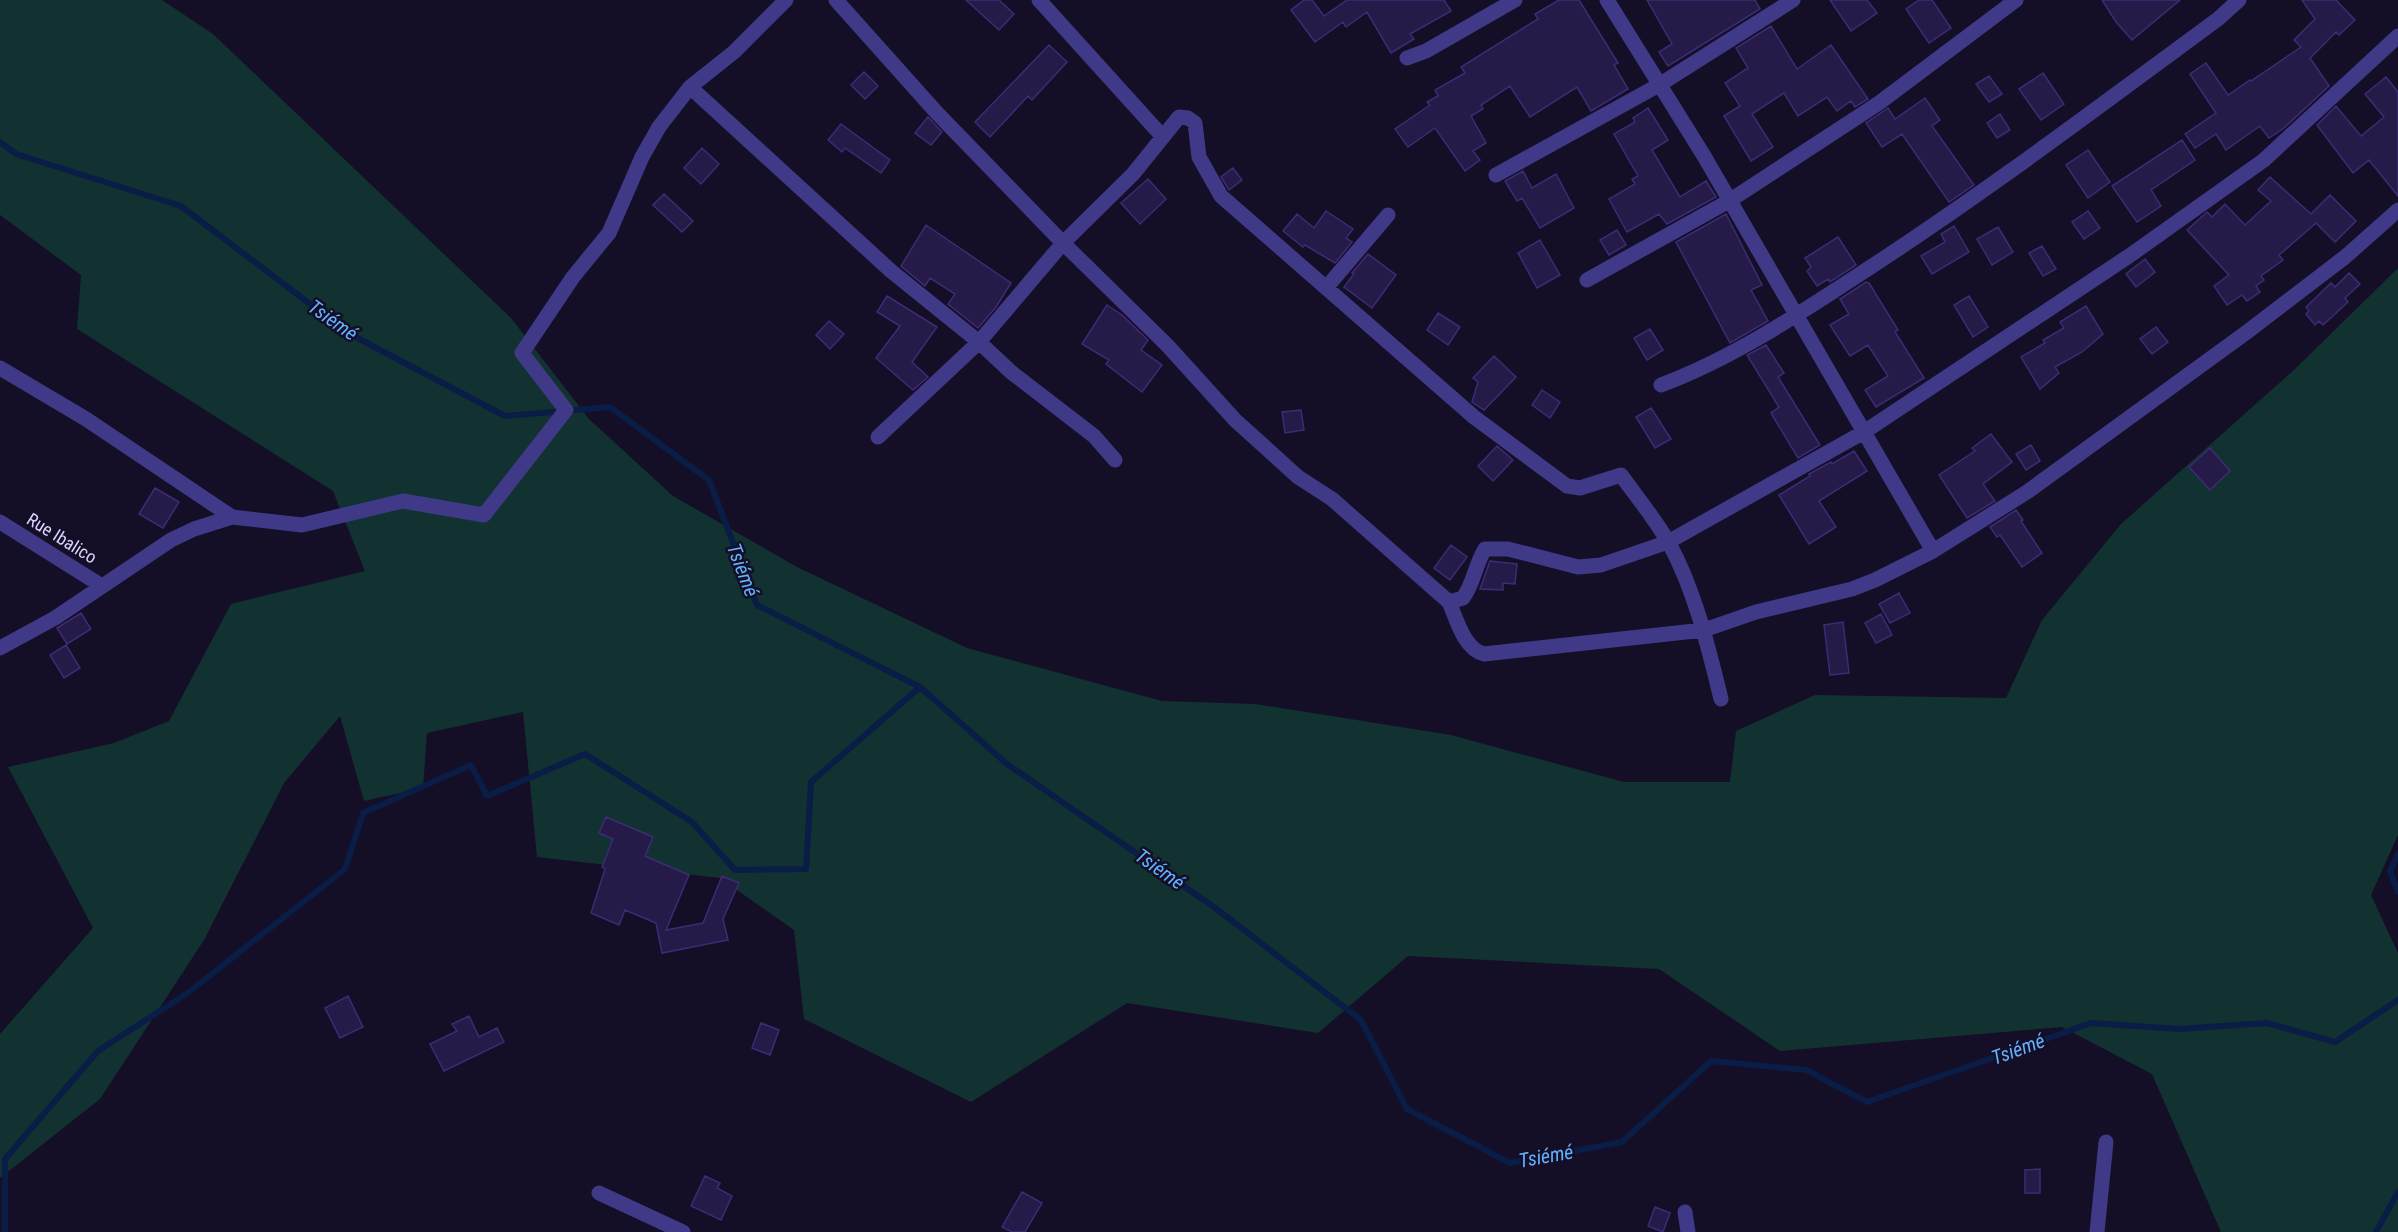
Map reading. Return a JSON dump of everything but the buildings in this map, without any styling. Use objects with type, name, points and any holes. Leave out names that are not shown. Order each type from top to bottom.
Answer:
[{"type":"street","points":[[0,648],[55,618],[171,540],[194,529],[232,517],[302,525],[403,501],[484,515],[566,410],[522,353],[573,277],[609,233],[642,156],[659,127],[690,87],[734,52],[786,0]]},
{"type":"street","points":[[836,0],[937,113],[1063,243],[1167,345],[1235,420],[1298,477],[1332,499],[1449,602],[1469,645],[1475,652],[1484,654],[1704,630],[1756,612],[1852,589],[1933,551],[2027,492],[2237,339],[2345,258],[2398,210]]},
{"type":"street","points":[[1039,0],[1162,136]]},
{"type":"street","points":[[1407,58],[1426,51],[1515,0]]},
{"type":"street","points":[[1607,0],[1729,201],[1933,551]]},
{"type":"street","points":[[1496,175],[1659,84],[1793,0]]},
{"type":"street","points":[[1587,280],[1729,201],[1879,103],[2016,0]]},
{"type":"street","points":[[1661,385],[1694,373],[1796,316],[1930,228],[2218,19],[2239,0]]},
{"type":"street","points":[[1449,602],[1463,598],[1472,585],[1477,562],[1485,549],[1508,549],[1578,567],[1601,565],[1668,542],[1864,432],[2120,262],[2264,160],[2398,36]]},
{"type":"street","points":[[690,87],[891,270],[979,342],[1011,372],[1094,436],[1115,460]]},
{"type":"street","points":[[878,437],[979,342],[1063,243],[1133,174],[1179,117],[1188,118],[1195,123],[1199,157],[1221,196],[1474,417],[1567,486],[1580,488],[1621,475],[1668,542],[1704,630],[1721,699]]},
{"type":"street","points":[[1326,288],[1389,216]]},
{"type":"street","points":[[0,369],[86,419],[232,517]]},
{"type":"street","name":"Rue Ibalico","points":[[0,522],[102,586]]},
{"type":"street","points":[[2097,1232],[2106,1142]]},
{"type":"street","points":[[599,1193],[683,1232]]},
{"type":"street","points":[[1685,1212],[1688,1232]]},
{"type":"green space","points":[[0,0],[162,0],[213,34],[511,318],[589,419],[673,496],[797,567],[967,648],[1162,701],[1255,704],[1451,735],[1624,782],[1730,782],[1736,731],[1815,695],[2006,698],[2042,620],[2121,524],[2295,369],[2398,268],[2398,835],[2371,895],[2398,953],[2398,1232],[2221,1232],[2152,1074],[2062,1027],[1780,1051],[1659,969],[1408,956],[1318,1033],[1127,1003],[971,1102],[804,1019],[794,930],[720,878],[537,857],[523,712],[427,733],[423,788],[364,801],[340,716],[284,783],[204,940],[100,1099],[0,1178],[0,1034],[93,928],[8,767],[114,743],[169,721],[231,604],[365,571],[333,491],[77,329],[81,275],[0,215]]},
{"type":"waterway","name":"Tsiémé","points":[[0,142],[16,154],[181,206],[348,333],[505,416],[610,407],[709,480],[757,605],[920,687],[1007,764],[1214,907],[1361,1020],[1407,1109],[1510,1163],[1622,1142],[1711,1061],[1806,1070],[1867,1102],[2091,1023],[2179,1029],[2267,1023],[2335,1042],[2398,1000]]},
{"type":"waterway","points":[[5,1232],[5,1159],[98,1051],[189,992],[345,869],[363,813],[471,765],[487,796],[585,754],[692,822],[735,870],[806,869],[811,782],[920,687]]},
{"type":"waterway","name":"Tsiémé","points":[[2398,854],[2390,871],[2398,892]]},
{"type":"waterway","points":[[2376,1232],[2398,1192]]}]
